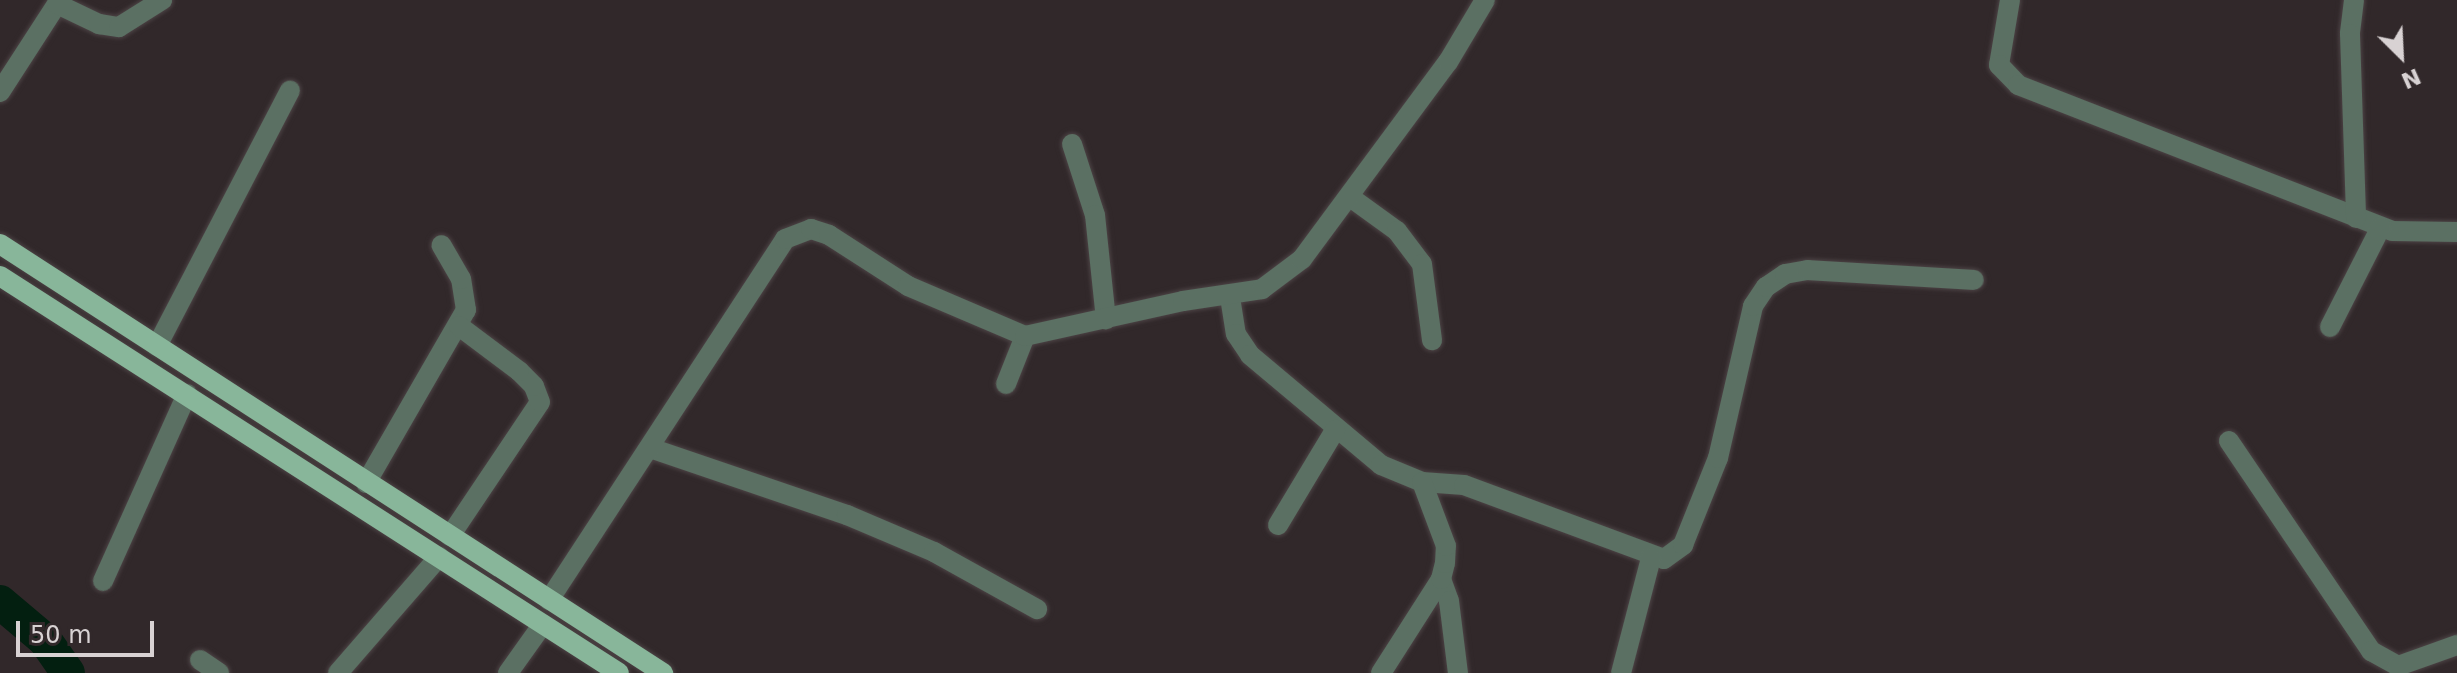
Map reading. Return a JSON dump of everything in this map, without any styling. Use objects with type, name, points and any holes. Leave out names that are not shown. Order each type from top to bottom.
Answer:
[{"type":"main road","points":[[0,244],[663,673]]},
{"type":"main road","points":[[0,276],[619,673]]},
{"type":"street","points":[[0,92],[57,4],[99,24],[119,27],[162,0]]},
{"type":"street","points":[[549,600],[650,448],[773,252],[799,231],[829,235],[908,286],[1025,336],[1183,301],[1230,297],[1281,279],[1350,197],[1448,62],[1485,0]]},
{"type":"street","points":[[2010,0],[1999,65],[2018,85],[2381,227],[2427,235],[2457,232]]},
{"type":"street","points":[[2354,0],[2350,34],[2356,218]]},
{"type":"street","points":[[157,346],[290,90]]},
{"type":"street","points":[[1072,144],[1095,215],[1106,319]]},
{"type":"street","points":[[1350,197],[1397,231],[1422,264],[1432,340]]},
{"type":"street","points":[[2330,327],[2381,227]]},
{"type":"street","points":[[366,483],[459,326],[466,295],[441,245]]},
{"type":"street","points":[[1230,297],[1236,334],[1250,355],[1335,430],[1381,465],[1422,482],[1464,485],[1651,558],[1675,555],[1683,545],[1718,458],[1736,401],[1753,306],[1766,287],[1785,274],[1808,270],[1974,280]]},
{"type":"street","points":[[450,536],[540,402],[534,386],[519,371],[459,326]]},
{"type":"street","points":[[1006,384],[1025,336]]},
{"type":"street","points":[[103,581],[187,394]]},
{"type":"street","points":[[1278,525],[1335,430]]},
{"type":"street","points":[[2229,441],[2371,651],[2398,666],[2457,645]]},
{"type":"street","points":[[650,448],[876,527],[934,552],[1037,609]]},
{"type":"street","points":[[1381,673],[1441,579],[1446,546],[1422,482]]},
{"type":"street","points":[[338,673],[439,557]]},
{"type":"street","points":[[1621,673],[1651,558]]},
{"type":"street","points":[[1441,579],[1449,601],[1458,673]]},
{"type":"street","points":[[508,673],[543,624]]},
{"type":"street","points":[[200,660],[219,673]]},
{"type":"waterway","points":[[0,602],[45,640],[68,673]]}]
